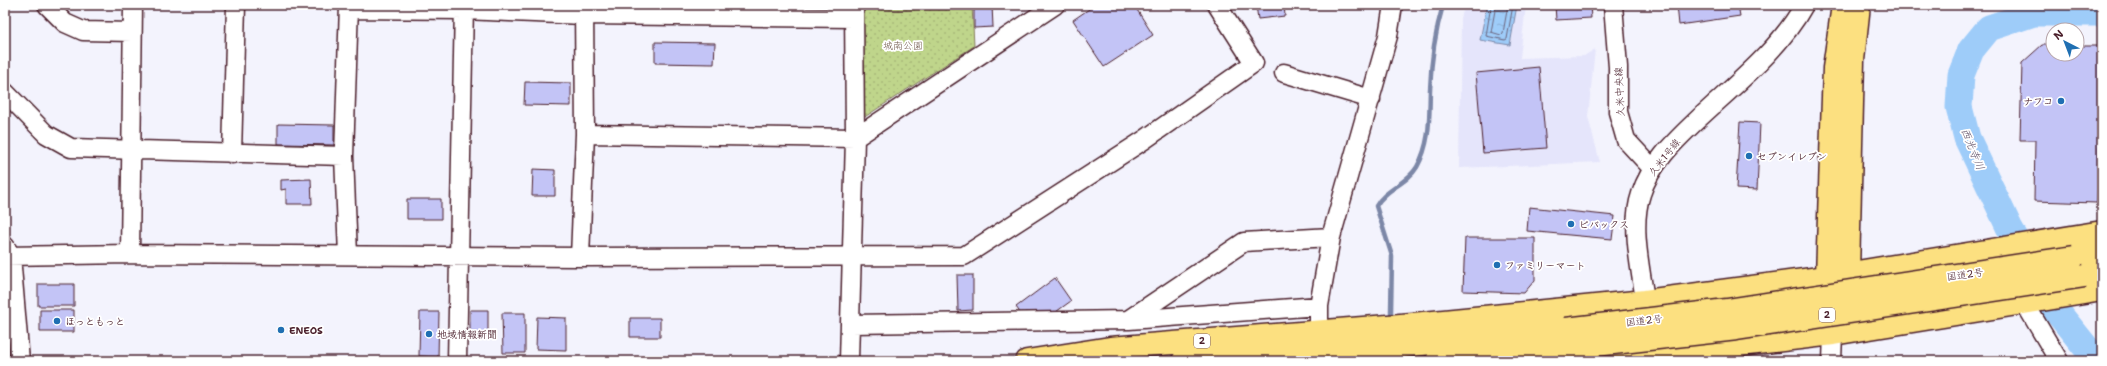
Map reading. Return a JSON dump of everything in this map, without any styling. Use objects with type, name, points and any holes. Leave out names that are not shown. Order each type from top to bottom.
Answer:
[{"type":"highway","points":[[1838,275],[1834,68],[1843,5]]},
{"type":"highway","points":[[1833,334],[1853,60],[1859,5]]},
{"type":"highway","name":"2","points":[[1027,361],[1110,348],[1413,324],[1645,301],[1838,275],[2102,232]]},
{"type":"highway","name":"国道2号","points":[[1568,339],[1735,309],[2102,252]]},
{"type":"highway","name":"国道2号","points":[[1184,361],[1374,349],[1433,352],[1568,339],[1737,329],[2094,275]]},
{"type":"highway","name":"2","points":[[1608,361],[1833,334],[2102,290]]},
{"type":"street","points":[[47,5],[65,23],[84,31],[132,32]]},
{"type":"street","points":[[130,254],[130,148],[133,5]]},
{"type":"street","points":[[232,154],[236,5]]},
{"type":"street","points":[[585,134],[855,138],[1055,5]]},
{"type":"street","points":[[20,361],[7,252],[580,257],[964,256],[1144,140],[1254,63],[1217,5]]},
{"type":"street","points":[[1319,332],[1319,306],[1331,237],[1388,36],[1393,5]]},
{"type":"street","name":"久米中央線","points":[[1613,5],[1618,67],[1618,112],[1626,140],[1653,169]]},
{"type":"street","name":"久米1号線","points":[[1651,357],[1638,254],[1637,222],[1640,194],[1653,169],[1675,141],[1770,51],[1794,25],[1804,5]]},
{"type":"street","points":[[348,255],[344,156],[349,7],[854,11],[855,138],[849,361]]},
{"type":"street","points":[[457,361],[464,8]]},
{"type":"street","points":[[580,257],[585,134],[584,10]]},
{"type":"street","points":[[1284,73],[1371,99]]},
{"type":"street","points":[[5,92],[46,134],[71,148],[130,148],[232,154],[344,156]]},
{"type":"street","points":[[1128,320],[1244,242],[1331,237]]},
{"type":"street","points":[[2024,302],[2059,361]]},
{"type":"street","points":[[851,324],[1128,320],[1319,306]]},
{"type":"street","points":[[1832,361],[1833,334]]},
{"type":"shaded area","points":[[1465,5],[1526,5],[1520,58],[1584,56],[1595,49],[1588,117],[1600,162],[1459,168],[1461,18]]},
{"type":"green space","name":"城南公園","points":[[862,5],[972,5],[974,46],[863,118]]},
{"type":"water","points":[[1487,5],[1517,5],[1510,45],[1480,40]]},
{"type":"building","points":[[974,5],[992,5],[993,27],[974,28]]},
{"type":"building","points":[[1095,5],[1134,5],[1153,35],[1104,67],[1073,20]]},
{"type":"building","points":[[1256,5],[1284,5],[1285,16],[1258,19]]},
{"type":"building","points":[[1555,5],[1590,5],[1591,18],[1556,20]]},
{"type":"building","points":[[1677,5],[1738,5],[1740,16],[1679,25]]},
{"type":"building","points":[[655,42],[715,43],[714,64],[655,63]]},
{"type":"building","name":"ナフコ","points":[[2042,45],[2045,45],[2045,62],[2085,62],[2085,46],[2102,46],[2102,147],[2099,147],[2097,203],[2034,201],[2035,140],[2020,140],[2022,63]]},
{"type":"building","points":[[1539,67],[1546,148],[1483,153],[1476,73]]},
{"type":"building","points":[[525,82],[571,83],[571,106],[524,105]]},
{"type":"building","points":[[1740,122],[1760,123],[1757,190],[1736,189]]},
{"type":"building","points":[[278,124],[334,125],[334,145],[278,144]]},
{"type":"building","points":[[533,169],[555,170],[555,196],[532,196]]},
{"type":"building","points":[[311,179],[312,204],[286,204],[286,189],[281,190],[281,180]]},
{"type":"building","points":[[407,199],[441,199],[441,219],[407,219]]},
{"type":"building","name":"ビバックス","points":[[1529,207],[1615,216],[1612,239],[1527,231]]},
{"type":"building","points":[[1465,238],[1535,238],[1535,280],[1524,293],[1463,291]]},
{"type":"building","points":[[957,275],[973,275],[973,310],[958,311]]},
{"type":"building","points":[[1055,278],[1071,301],[1053,314],[1022,315],[1016,307]]},
{"type":"building","points":[[38,284],[74,284],[74,306],[38,306]]},
{"type":"building","name":"ほっともっと","points":[[40,310],[74,310],[74,332],[40,332]]},
{"type":"building","points":[[470,310],[488,310],[488,336],[470,336]]},
{"type":"building","name":"地域情報新聞","points":[[420,312],[439,312],[438,357],[419,356]]},
{"type":"building","points":[[502,313],[525,313],[525,353],[503,353]]},
{"type":"building","points":[[537,317],[566,318],[566,350],[536,349]]},
{"type":"building","points":[[630,318],[660,318],[660,337],[630,337]]},
{"type":"waterway","points":[[1392,320],[1392,256],[1376,206],[1385,195],[1413,173],[1422,158],[1427,139],[1429,120],[1432,58],[1443,5]]},
{"type":"waterway","name":"西光寺川","points":[[2097,361],[2055,309],[2009,227],[1967,138],[1959,107],[1961,75],[1971,50],[1989,28],[2034,13],[2102,13]]},
{"type":"place","name":"ナフコ","points":[[2061,101]]},
{"type":"place","name":"セブンイレブン","points":[[1749,156]]},
{"type":"place","name":"ビバックス","points":[[1571,224]]},
{"type":"place","name":"ファミリーマート","points":[[1497,265]]},
{"type":"place","name":"ほっともっと","points":[[57,321]]},
{"type":"place","name":"ENEOS","points":[[281,330]]},
{"type":"place","name":"地域情報新聞","points":[[429,334]]}]
